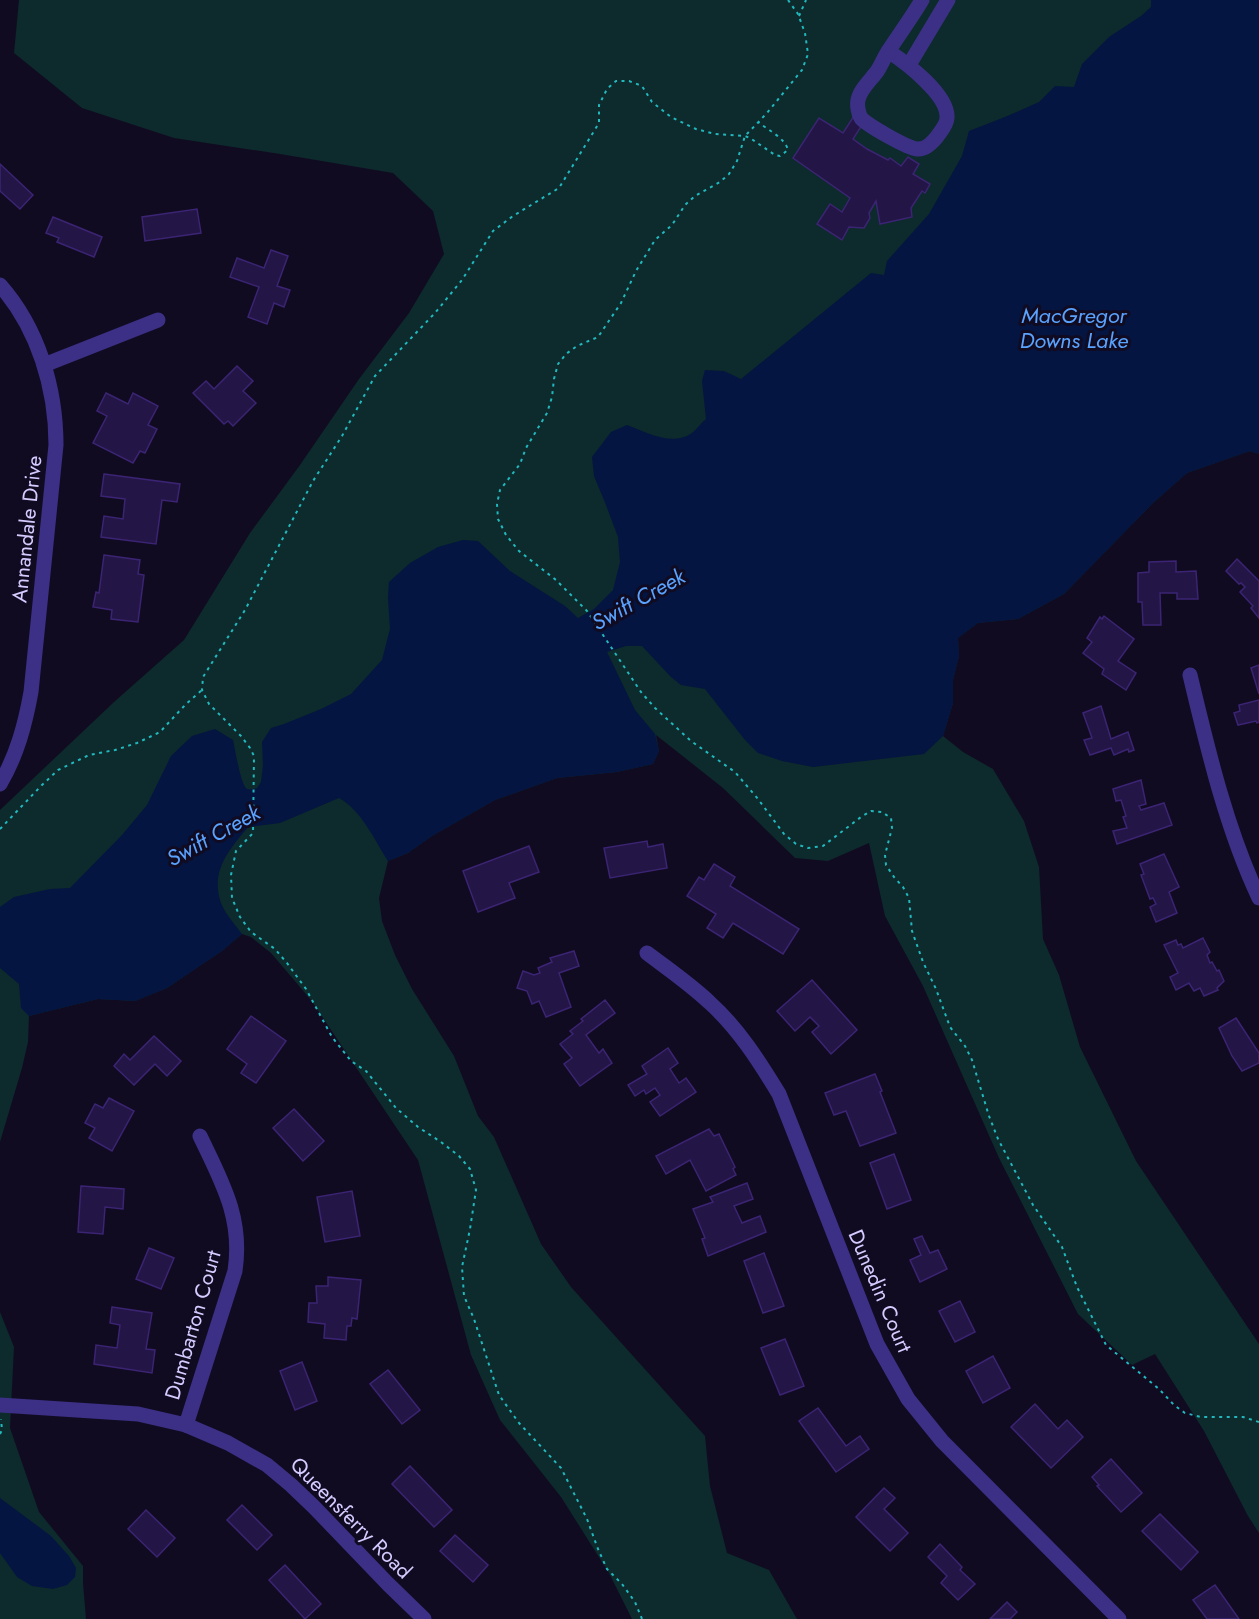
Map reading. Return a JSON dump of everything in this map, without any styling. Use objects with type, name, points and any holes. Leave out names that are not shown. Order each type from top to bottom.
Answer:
[{"type":"street","points":[[888,51],[909,65],[942,101],[947,117],[943,129],[926,147],[917,149],[899,142],[861,118],[857,107],[858,97],[878,69],[888,51],[922,0]]},
{"type":"street","points":[[909,65],[948,0]]},
{"type":"street","name":"Annandale Drive","points":[[0,285],[26,323],[44,365],[56,428],[54,476],[31,692],[19,742],[0,784]]},
{"type":"street","points":[[44,365],[158,320]]},
{"type":"street","points":[[1190,675],[1217,779],[1234,833],[1259,898]]},
{"type":"street","name":"Dunedin Court","points":[[647,953],[710,1003],[730,1023],[764,1068],[779,1094],[877,1344],[908,1400],[942,1441],[1119,1619]]},
{"type":"street","name":"Dumbarton Court","points":[[186,1425],[238,1254],[237,1237],[227,1192],[200,1136]]},
{"type":"street","name":"Queensferry Road","points":[[0,1405],[138,1414],[186,1425],[228,1443],[267,1465],[314,1507],[424,1619]]},
{"type":"path","points":[[788,0],[799,16],[804,33],[808,54],[802,70],[745,136],[737,161],[729,174],[720,182],[694,196],[672,225],[655,240],[636,271],[621,303],[598,337],[577,346],[558,364],[547,413],[526,448],[520,464],[500,490],[497,504],[498,519],[506,535],[519,551],[556,580],[587,611],[641,692],[655,708],[691,741],[735,772],[784,834],[796,844],[808,848],[823,846],[870,811],[882,812],[891,818],[892,828],[885,855],[886,865],[909,898],[912,931],[923,962],[936,989],[950,1028],[965,1046],[972,1060],[998,1139],[1033,1205],[1062,1247],[1077,1287],[1106,1345],[1185,1413],[1201,1417],[1243,1417],[1259,1422]]},
{"type":"path","points":[[799,16],[806,0]]},
{"type":"path","points":[[642,1619],[636,1602],[607,1569],[587,1519],[561,1468],[519,1423],[499,1395],[464,1296],[462,1267],[476,1190],[470,1169],[459,1156],[396,1108],[366,1071],[351,1061],[332,1037],[306,989],[287,963],[275,950],[251,932],[240,917],[232,898],[231,875],[236,851],[253,833],[254,756],[241,736],[208,704],[202,690],[203,676],[245,610],[313,481],[342,436],[375,376],[442,305],[462,280],[493,231],[559,188],[599,123],[599,105],[607,89],[616,81],[635,83],[642,86],[652,102],[671,117],[696,129],[716,134],[745,136],[775,155],[784,154],[788,150],[784,141],[758,122]]},
{"type":"path","points":[[0,829],[58,770],[89,755],[137,743],[160,732],[202,690]]},
{"type":"path","points":[[0,1434],[2,1430],[1,1413]]},
{"type":"green space","points":[[19,0],[1259,0],[1259,454],[1250,451],[1187,473],[1153,503],[1064,594],[1018,619],[978,623],[958,638],[959,656],[953,680],[953,703],[943,736],[963,752],[993,769],[1024,821],[1039,867],[1043,939],[1059,975],[1080,1047],[1136,1161],[1259,1344],[1259,1533],[1204,1431],[1155,1354],[1132,1365],[1078,1314],[999,1158],[923,986],[885,916],[869,843],[828,861],[795,858],[723,788],[656,735],[659,751],[653,764],[617,772],[557,778],[495,800],[432,836],[408,853],[388,861],[379,898],[382,921],[395,955],[412,989],[454,1056],[478,1116],[494,1137],[541,1244],[571,1287],[705,1436],[710,1486],[727,1553],[769,1570],[797,1619],[632,1619],[609,1573],[561,1497],[500,1420],[471,1355],[418,1160],[311,1000],[271,953],[251,937],[242,934],[222,951],[167,988],[135,1001],[98,999],[29,1016],[28,1042],[0,1142],[0,810],[114,702],[184,640],[250,533],[359,379],[409,313],[444,254],[433,211],[393,173],[174,138],[82,108],[14,53]]},
{"type":"green space","points":[[0,1312],[14,1347],[10,1428],[39,1512],[83,1566],[86,1619],[0,1619]]},
{"type":"water","name":"MacGregor Downs Lake","points":[[1151,0],[1259,0],[1259,454],[1250,451],[1187,473],[1153,503],[1064,594],[1018,619],[978,623],[958,638],[959,656],[953,680],[953,703],[943,736],[924,754],[813,767],[782,761],[758,753],[705,689],[681,685],[642,646],[626,646],[607,652],[635,710],[655,734],[659,751],[653,764],[617,772],[557,778],[495,800],[432,836],[408,853],[388,861],[361,818],[339,798],[280,823],[248,827],[228,853],[220,871],[218,891],[221,903],[242,934],[222,951],[167,988],[135,1001],[98,999],[29,1016],[21,1008],[19,984],[0,968],[0,907],[14,897],[50,889],[70,888],[122,835],[147,805],[171,756],[192,736],[215,729],[233,740],[240,775],[245,786],[247,789],[257,788],[261,782],[263,765],[262,742],[271,728],[321,709],[351,694],[382,660],[390,629],[389,582],[410,563],[438,547],[463,540],[478,541],[510,571],[565,606],[578,618],[594,609],[613,590],[620,562],[618,537],[594,476],[592,457],[611,432],[627,425],[659,437],[676,439],[692,433],[706,419],[702,381],[705,370],[724,371],[741,379],[871,273],[884,275],[887,261],[929,214],[962,156],[969,131],[1039,102],[1055,86],[1074,87],[1082,64],[1109,37],[1151,7]]},
{"type":"water","points":[[0,1498],[51,1536],[69,1556],[76,1568],[75,1577],[67,1585],[53,1589],[32,1586],[17,1577],[0,1553]]},
{"type":"building","points":[[854,116],[862,125],[853,139],[867,149],[888,160],[890,158],[901,166],[908,157],[919,164],[913,174],[930,184],[925,193],[922,191],[911,208],[912,217],[880,224],[876,201],[864,228],[849,227],[842,240],[817,224],[830,204],[842,212],[850,198],[793,158],[819,118],[843,133]]},
{"type":"building","points":[[0,164],[33,195],[20,209],[0,191]]},
{"type":"building","points":[[197,209],[201,233],[145,241],[142,217]]},
{"type":"building","points":[[53,217],[102,237],[94,257],[57,242],[59,238],[46,233]]},
{"type":"building","points":[[271,250],[288,256],[277,286],[290,290],[284,307],[274,303],[267,324],[248,317],[259,287],[230,277],[237,258],[264,268]]},
{"type":"building","points":[[237,366],[253,381],[243,391],[256,403],[233,426],[228,421],[224,424],[193,393],[206,381],[214,389]]},
{"type":"building","points":[[106,393],[128,404],[133,393],[158,406],[148,425],[157,429],[145,453],[140,451],[133,463],[93,443],[107,416],[97,411]]},
{"type":"building","points":[[104,474],[180,484],[177,502],[162,500],[156,544],[101,537],[104,516],[123,519],[125,499],[101,496]]},
{"type":"building","points":[[104,555],[140,560],[138,574],[144,575],[138,622],[111,619],[112,610],[93,607],[96,592],[99,593]]},
{"type":"building","points":[[1237,559],[1259,581],[1259,618],[1251,608],[1253,606],[1240,592],[1245,587],[1226,571]]},
{"type":"building","points":[[1176,561],[1176,572],[1196,571],[1198,599],[1177,599],[1177,593],[1160,593],[1161,625],[1143,625],[1142,602],[1138,602],[1138,573],[1149,572],[1149,562]]},
{"type":"building","points":[[1104,616],[1134,639],[1118,661],[1136,673],[1126,690],[1102,674],[1104,669],[1083,653],[1092,642],[1087,638],[1100,617],[1102,619]]},
{"type":"building","points":[[1259,665],[1259,694],[1251,668]]},
{"type":"building","points":[[1259,700],[1259,722],[1238,725],[1234,713],[1240,711],[1239,705]]},
{"type":"building","points":[[1101,706],[1111,739],[1128,732],[1134,750],[1129,752],[1128,749],[1114,755],[1111,748],[1090,755],[1084,740],[1092,738],[1083,713]]},
{"type":"building","points":[[1141,780],[1146,804],[1139,806],[1141,810],[1164,803],[1172,825],[1117,844],[1113,831],[1127,828],[1121,800],[1116,801],[1113,789]]},
{"type":"building","points":[[647,841],[648,847],[663,844],[667,868],[610,878],[604,848]]},
{"type":"building","points":[[529,846],[539,872],[509,883],[515,898],[478,912],[463,871]]},
{"type":"building","points":[[1164,854],[1179,887],[1169,892],[1177,913],[1156,922],[1150,907],[1156,904],[1153,898],[1150,899],[1141,875],[1144,874],[1140,864]]},
{"type":"building","points":[[714,864],[735,877],[730,886],[799,929],[783,954],[733,923],[723,938],[707,928],[716,914],[687,896],[699,877],[704,880]]},
{"type":"building","points":[[1203,938],[1210,952],[1207,955],[1210,963],[1212,962],[1217,971],[1219,970],[1224,981],[1217,988],[1218,990],[1204,996],[1200,988],[1194,991],[1189,983],[1176,990],[1170,977],[1178,973],[1164,945],[1176,940],[1183,948]]},
{"type":"building","points":[[574,951],[579,966],[559,973],[571,1007],[546,1017],[539,1001],[532,1004],[527,991],[517,988],[523,971],[534,975],[540,973],[538,968],[552,962],[550,958]]},
{"type":"building","points":[[812,980],[857,1030],[831,1054],[812,1032],[819,1026],[810,1017],[795,1031],[777,1011]]},
{"type":"building","points":[[605,1000],[615,1013],[586,1035],[599,1053],[603,1049],[612,1063],[580,1086],[564,1064],[572,1058],[560,1044],[573,1034],[570,1031],[583,1021],[581,1019]]},
{"type":"building","points":[[251,1016],[286,1041],[256,1083],[241,1073],[247,1064],[227,1049]]},
{"type":"building","points":[[1236,1018],[1259,1053],[1259,1063],[1242,1071],[1219,1028]]},
{"type":"building","points":[[154,1036],[181,1061],[167,1076],[155,1064],[134,1085],[114,1066],[124,1054],[130,1060]]},
{"type":"building","points":[[668,1048],[678,1063],[670,1069],[679,1083],[686,1078],[696,1092],[660,1116],[650,1102],[660,1095],[655,1088],[646,1094],[644,1090],[635,1096],[628,1085],[647,1074],[642,1066]]},
{"type":"building","points":[[875,1074],[896,1133],[860,1146],[846,1111],[834,1115],[825,1093]]},
{"type":"building","points":[[109,1098],[134,1111],[112,1151],[89,1138],[95,1128],[85,1123],[95,1104],[103,1108]]},
{"type":"building","points":[[294,1109],[324,1141],[303,1161],[273,1128]]},
{"type":"building","points":[[709,1129],[714,1136],[719,1134],[735,1167],[733,1169],[736,1175],[706,1191],[690,1160],[666,1174],[656,1156]]},
{"type":"building","points":[[894,1154],[911,1200],[887,1209],[870,1163]]},
{"type":"building","points":[[747,1183],[753,1199],[734,1206],[742,1223],[760,1216],[766,1232],[708,1256],[702,1239],[705,1238],[693,1209],[713,1202],[710,1197]]},
{"type":"building","points":[[81,1186],[124,1189],[123,1209],[105,1207],[103,1234],[78,1232]]},
{"type":"building","points":[[352,1191],[360,1236],[325,1242],[317,1197]]},
{"type":"building","points":[[922,1236],[930,1253],[938,1250],[947,1269],[920,1282],[910,1260],[921,1255],[914,1239]]},
{"type":"building","points":[[149,1248],[174,1258],[161,1289],[136,1279]]},
{"type":"building","points":[[764,1253],[784,1306],[763,1313],[744,1261]]},
{"type":"building","points":[[328,1277],[361,1280],[357,1319],[352,1318],[351,1326],[347,1326],[346,1340],[324,1338],[325,1324],[308,1322],[309,1303],[317,1303],[316,1286],[328,1286]]},
{"type":"building","points":[[960,1301],[975,1332],[955,1342],[939,1311]]},
{"type":"building","points":[[112,1307],[152,1313],[146,1349],[155,1350],[152,1373],[94,1364],[96,1345],[117,1348],[120,1325],[110,1323]]},
{"type":"building","points":[[785,1339],[804,1386],[780,1395],[761,1348]]},
{"type":"building","points":[[993,1356],[1010,1388],[983,1403],[966,1371]]},
{"type":"building","points":[[302,1362],[317,1401],[295,1410],[280,1371]]},
{"type":"building","points":[[388,1370],[420,1410],[402,1424],[370,1384]]},
{"type":"building","points":[[1035,1404],[1058,1429],[1067,1420],[1083,1437],[1051,1468],[1011,1427]]},
{"type":"building","points":[[818,1408],[846,1446],[860,1436],[869,1449],[836,1472],[799,1421]]},
{"type":"building","points":[[1111,1459],[1142,1493],[1121,1512],[1097,1486],[1099,1485],[1092,1477]]},
{"type":"building","points":[[410,1466],[452,1510],[434,1527],[392,1484]]},
{"type":"building","points":[[884,1488],[895,1498],[884,1509],[908,1533],[890,1551],[856,1517]]},
{"type":"building","points":[[242,1505],[272,1535],[257,1550],[227,1520]]},
{"type":"building","points":[[146,1510],[175,1538],[157,1557],[128,1529]]},
{"type":"building","points":[[1160,1514],[1198,1552],[1181,1570],[1142,1531]]},
{"type":"building","points":[[455,1535],[488,1565],[473,1582],[440,1551]]},
{"type":"building","points":[[940,1544],[962,1567],[960,1570],[975,1584],[958,1600],[941,1583],[947,1576],[928,1557]]},
{"type":"building","points":[[285,1565],[321,1604],[305,1619],[269,1580]]},
{"type":"building","points":[[1215,1585],[1239,1619],[1207,1619],[1193,1600]]},
{"type":"building","points":[[1007,1602],[1017,1612],[1010,1619],[990,1619]]},
{"type":"water label","name":"Swift Creek","points":[[638,599]]},
{"type":"water label","name":"Swift Creek","points":[[213,835]]}]
